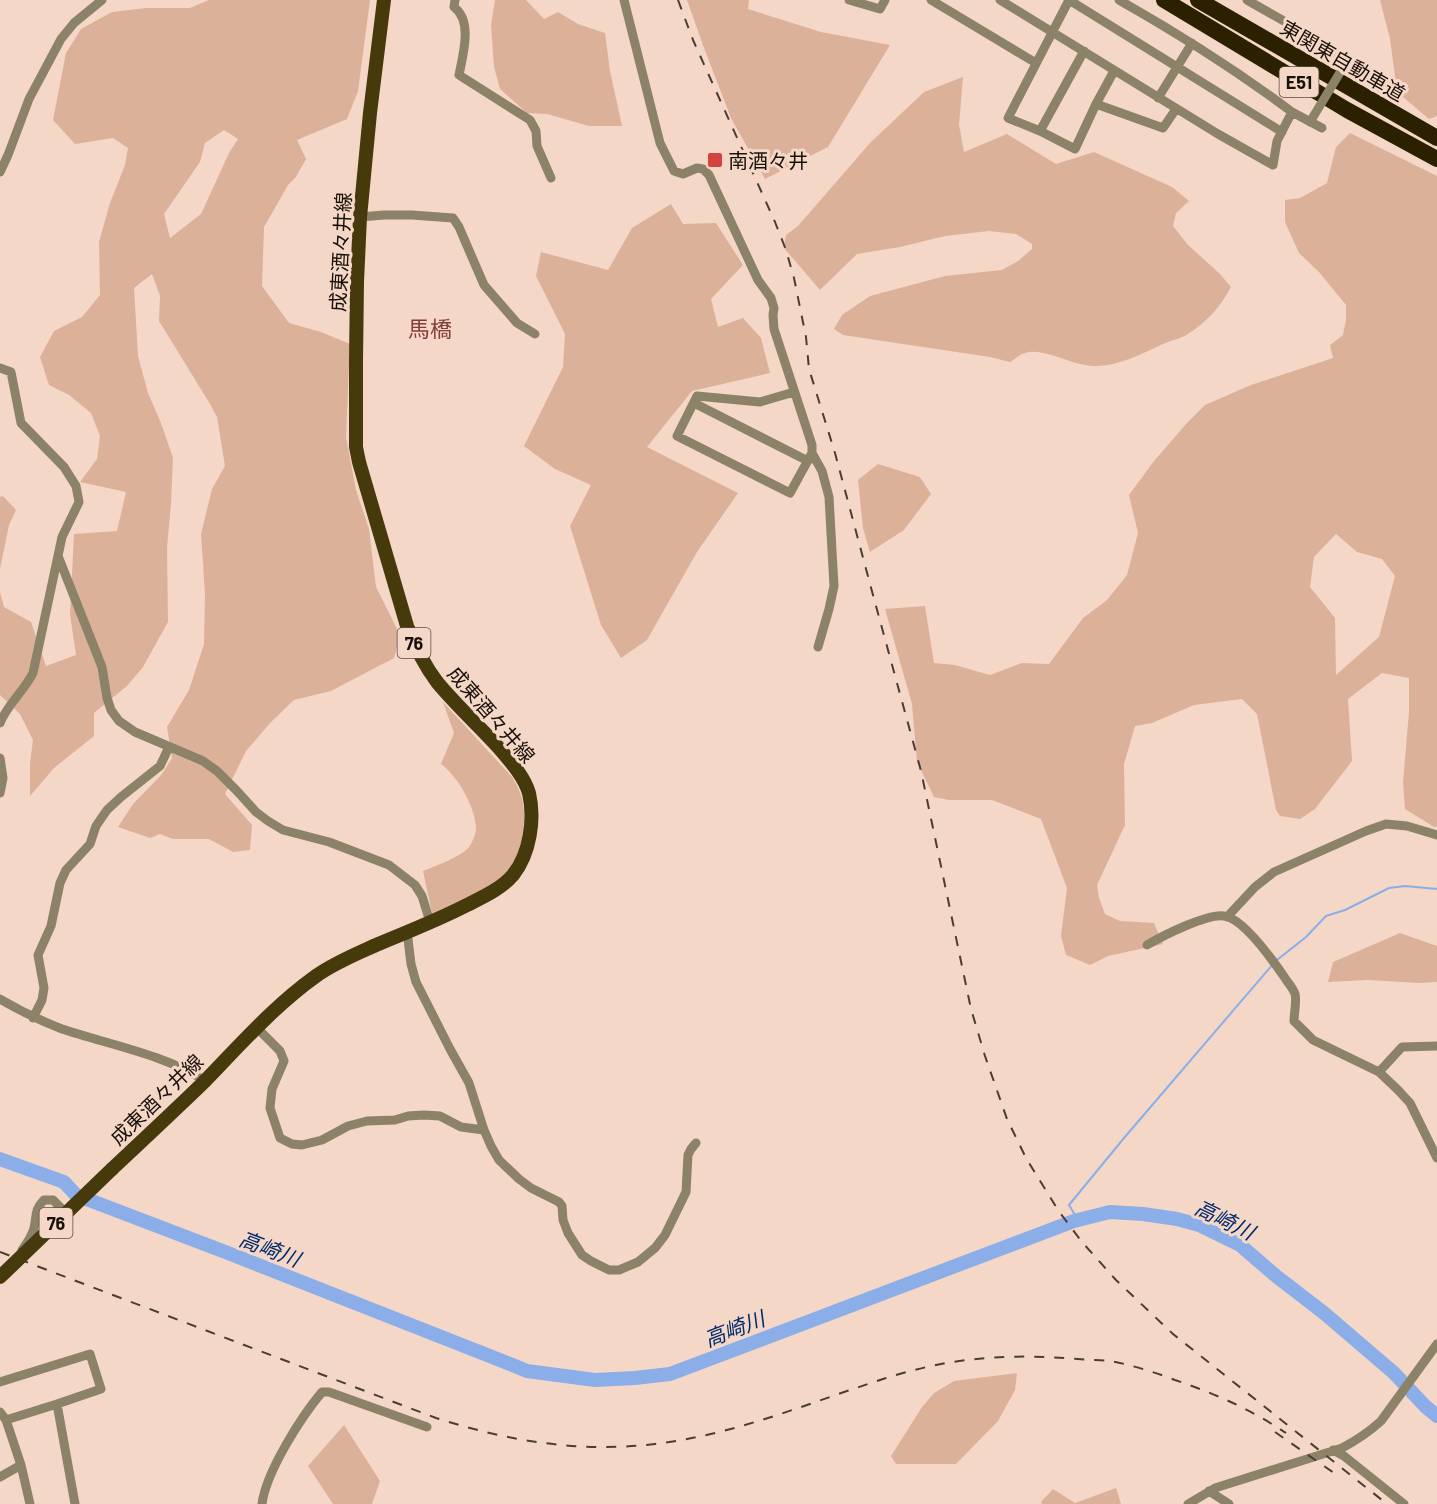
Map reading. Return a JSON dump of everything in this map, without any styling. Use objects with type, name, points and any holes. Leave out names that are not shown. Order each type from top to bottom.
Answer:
[{"type":"highway","name":"東関東自動車道","points":[[1164,0],[1347,110],[1437,159]]},
{"type":"highway","name":"東関東自動車道","points":[[1198,0],[1437,138]]},
{"type":"main road","name":"成東酒々井線","points":[[0,1277],[205,1081],[257,1028],[317,975],[355,954],[485,896],[513,875],[526,852],[531,819],[528,791],[511,763],[438,682],[414,644],[362,478],[356,447],[360,217],[384,0]]},
{"type":"street","points":[[0,172],[29,99],[61,39],[74,23],[102,0]]},
{"type":"street","points":[[454,0],[454,7],[461,12],[465,28],[459,75],[530,120],[536,131],[537,146],[550,178]]},
{"type":"street","points":[[624,0],[660,143],[674,171],[683,174],[697,168],[704,169],[709,175],[758,279],[771,298],[774,308],[774,329],[812,445],[810,457],[790,493],[677,436],[697,396],[760,402],[794,392]]},
{"type":"street","points":[[849,0],[880,9],[885,0]]},
{"type":"street","points":[[931,0],[1036,63]]},
{"type":"street","points":[[1000,0],[1176,109],[1273,165],[1277,141],[1292,112]]},
{"type":"street","points":[[1114,71],[1075,149],[1008,118],[1069,0],[1282,132]]},
{"type":"street","points":[[1119,0],[1192,43],[1292,112],[1322,128]]},
{"type":"street","points":[[1247,0],[1298,29],[1347,61],[1310,122]]},
{"type":"street","points":[[1158,98],[1192,43]]},
{"type":"street","points":[[1040,131],[1084,51]]},
{"type":"street","points":[[1096,104],[1164,128],[1176,109]]},
{"type":"street","points":[[360,217],[412,215],[453,219],[459,227],[484,285],[517,323],[535,334]]},
{"type":"street","points":[[0,368],[11,372],[21,423],[64,467],[76,486],[79,502],[62,537],[33,673],[0,723]]},
{"type":"street","points":[[694,403],[810,457],[822,471],[829,497],[834,586],[818,647]]},
{"type":"street","points":[[58,556],[102,667],[111,710],[119,721],[135,732],[203,761],[268,822],[283,830],[329,842],[389,866],[415,885],[422,896],[430,922]]},
{"type":"street","points":[[33,1018],[42,1000],[44,988],[38,954],[51,926],[60,883],[66,870],[90,844],[96,826],[107,810],[160,766],[169,747]]},
{"type":"street","points":[[0,759],[3,778],[0,793]]},
{"type":"street","points":[[1227,917],[1255,887],[1274,872],[1366,831],[1386,824],[1407,826],[1437,835]]},
{"type":"street","points":[[1147,945],[1160,937],[1209,917],[1224,915],[1233,919],[1248,931],[1296,995],[1294,1021],[1313,1040],[1379,1072],[1410,1103],[1437,1158]]},
{"type":"street","points":[[407,932],[416,982],[469,1083],[484,1130],[499,1160],[507,1170],[531,1188],[559,1202],[568,1233],[582,1255],[609,1270],[619,1270],[638,1262],[655,1248],[665,1235],[686,1192],[688,1155],[696,1143]]},
{"type":"street","points":[[0,999],[33,1018],[159,1059],[192,1072],[205,1081]]},
{"type":"street","points":[[257,1028],[280,1052],[284,1061],[272,1089],[270,1108],[280,1138],[292,1144],[302,1145],[322,1140],[348,1126],[367,1121],[395,1120],[408,1116],[440,1116],[461,1127],[484,1130]]},
{"type":"street","points":[[1379,1072],[1402,1047],[1437,1046]]},
{"type":"street","points":[[22,1251],[34,1229],[36,1210],[44,1200],[53,1200],[66,1213]]},
{"type":"street","points":[[1188,1504],[1209,1491],[1342,1448],[1370,1431],[1381,1421],[1437,1344]]},
{"type":"street","points":[[0,1382],[90,1354],[101,1389],[57,1404],[3,1416],[4,1433],[21,1465],[30,1504]]},
{"type":"street","points":[[262,1504],[272,1472],[311,1405],[322,1392],[329,1392],[427,1427]]},
{"type":"street","points":[[57,1404],[75,1504]]},
{"type":"street","points":[[1334,1450],[1404,1504]]},
{"type":"street","points":[[0,1477],[21,1465]]},
{"type":"street","points":[[1209,1491],[1228,1504]]},
{"type":"shaded area","points":[[209,0],[370,0],[358,91],[347,119],[297,140],[306,159],[264,227],[262,286],[289,323],[321,332],[350,344],[346,437],[356,490],[369,529],[376,587],[400,635],[394,658],[331,691],[294,700],[246,751],[225,794],[252,825],[250,850],[233,852],[209,839],[173,839],[160,834],[150,838],[118,827],[133,804],[162,774],[172,758],[167,727],[189,690],[204,644],[205,594],[201,534],[212,489],[225,466],[217,417],[159,321],[160,296],[152,274],[134,288],[138,356],[148,393],[173,458],[167,547],[168,622],[143,667],[127,686],[94,713],[94,736],[54,768],[30,796],[33,740],[20,714],[0,695],[0,592],[4,607],[31,622],[46,666],[76,655],[70,614],[74,534],[117,531],[126,492],[80,482],[97,459],[100,436],[91,413],[69,395],[49,385],[40,357],[54,331],[82,317],[100,295],[99,242],[110,203],[125,165],[128,148],[113,138],[75,144],[53,120],[66,53],[81,29],[112,12],[146,8],[190,8]],"holes":[[[224,130],[238,139],[229,153],[201,214],[170,238],[164,214],[200,162],[205,143]]]},
{"type":"shaded area","points":[[495,0],[526,0],[544,19],[558,12],[578,24],[605,33],[610,71],[622,126],[589,126],[547,114],[527,113],[500,89],[494,67],[491,25]]},
{"type":"shaded area","points":[[687,0],[749,0],[748,9],[821,32],[890,45],[828,147],[765,179],[731,118]]},
{"type":"shaded area","points":[[1380,0],[1437,0],[1437,116],[1429,119],[1397,92],[1390,39]]},
{"type":"shaded area","points":[[963,77],[959,125],[964,152],[1007,134],[1056,164],[1094,152],[1172,187],[1189,201],[1176,213],[1173,226],[1188,245],[1231,287],[1213,313],[1185,336],[1129,359],[1102,366],[1085,365],[1040,352],[1023,354],[1010,362],[843,335],[834,329],[842,315],[870,296],[945,276],[1002,270],[1018,261],[1032,249],[1032,244],[1016,234],[989,231],[945,236],[857,254],[820,290],[784,248],[786,235],[798,226],[870,143],[924,92]]},
{"type":"shaded area","points":[[1350,133],[1437,176],[1437,826],[1434,827],[1405,809],[1403,782],[1409,712],[1409,678],[1382,673],[1348,699],[1352,761],[1315,809],[1300,819],[1280,816],[1276,810],[1257,714],[1242,699],[1194,705],[1152,723],[1135,726],[1124,764],[1125,825],[1097,885],[1105,914],[1120,921],[1154,923],[1163,944],[1108,956],[1090,965],[1066,955],[1061,936],[1067,888],[1041,819],[992,800],[949,800],[934,797],[917,762],[912,704],[885,609],[925,606],[934,663],[955,665],[990,675],[1022,663],[1049,664],[1083,618],[1107,600],[1127,575],[1138,533],[1129,495],[1154,461],[1187,423],[1205,405],[1251,385],[1333,358],[1330,345],[1343,335],[1346,305],[1319,272],[1299,253],[1285,222],[1285,200],[1300,198],[1327,183],[1336,147]],"holes":[[[1336,534],[1357,552],[1382,559],[1395,576],[1379,637],[1336,675],[1335,618],[1310,587],[1314,557]]]},
{"type":"shaded area","points":[[671,204],[683,224],[716,223],[743,265],[711,299],[718,327],[743,318],[761,338],[770,373],[692,391],[647,447],[738,493],[697,552],[647,640],[621,658],[601,625],[570,526],[591,485],[555,469],[524,446],[563,367],[565,334],[536,276],[541,252],[608,270],[632,228]]},
{"type":"shaded area","points":[[878,464],[920,477],[931,494],[904,530],[870,552],[863,528],[858,480]]},
{"type":"shaded area","points":[[3,496],[16,510],[9,525],[0,569],[0,497]]},
{"type":"shaded area","points":[[443,702],[512,777],[522,799],[524,822],[518,853],[503,878],[490,888],[433,918],[423,871],[465,851],[473,841],[476,829],[473,812],[465,794],[454,776],[441,764],[454,733]]},
{"type":"shaded area","points":[[1400,933],[1437,946],[1437,982],[1368,980],[1328,982],[1333,962]]},
{"type":"shaded area","points":[[1017,1373],[1015,1390],[998,1421],[956,1464],[896,1464],[891,1456],[922,1407],[934,1393],[954,1381]]},
{"type":"shaded area","points":[[344,1425],[380,1481],[372,1504],[333,1504],[308,1466]]},
{"type":"shaded area","points":[[1116,1488],[1121,1504],[1042,1504],[1041,1502],[1053,1489],[1075,1503]]},
{"type":"waterway","points":[[1277,960],[1306,937],[1326,916],[1345,910],[1389,888],[1405,886],[1437,889]]},
{"type":"waterway","points":[[1078,1220],[1069,1205],[1273,964]]},
{"type":"waterway","name":"高崎川","points":[[0,1159],[64,1182],[76,1195],[527,1371],[595,1380],[670,1374],[1074,1221],[1110,1212],[1177,1219],[1199,1225],[1240,1245],[1394,1373],[1437,1416]]},
{"type":"railway","points":[[678,0],[693,40],[786,250],[806,337],[809,369],[835,453],[921,771],[971,1009],[1007,1119],[1026,1158],[1058,1210],[1082,1242],[1116,1280],[1173,1334],[1387,1504]]},
{"type":"railway","points":[[0,1252],[436,1418],[490,1433],[544,1443],[599,1447],[655,1444],[680,1440],[752,1423],[882,1379],[925,1367],[969,1360],[1012,1357],[1055,1357],[1106,1361],[1135,1367],[1219,1397],[1246,1409],[1286,1433]]},
{"type":"railway","points":[[1275,1432],[1334,1473]]},
{"type":"place","name":"南酒々井","points":[[715,160]]},
{"type":"district","name":"馬橋","points":[[430,328]]}]
